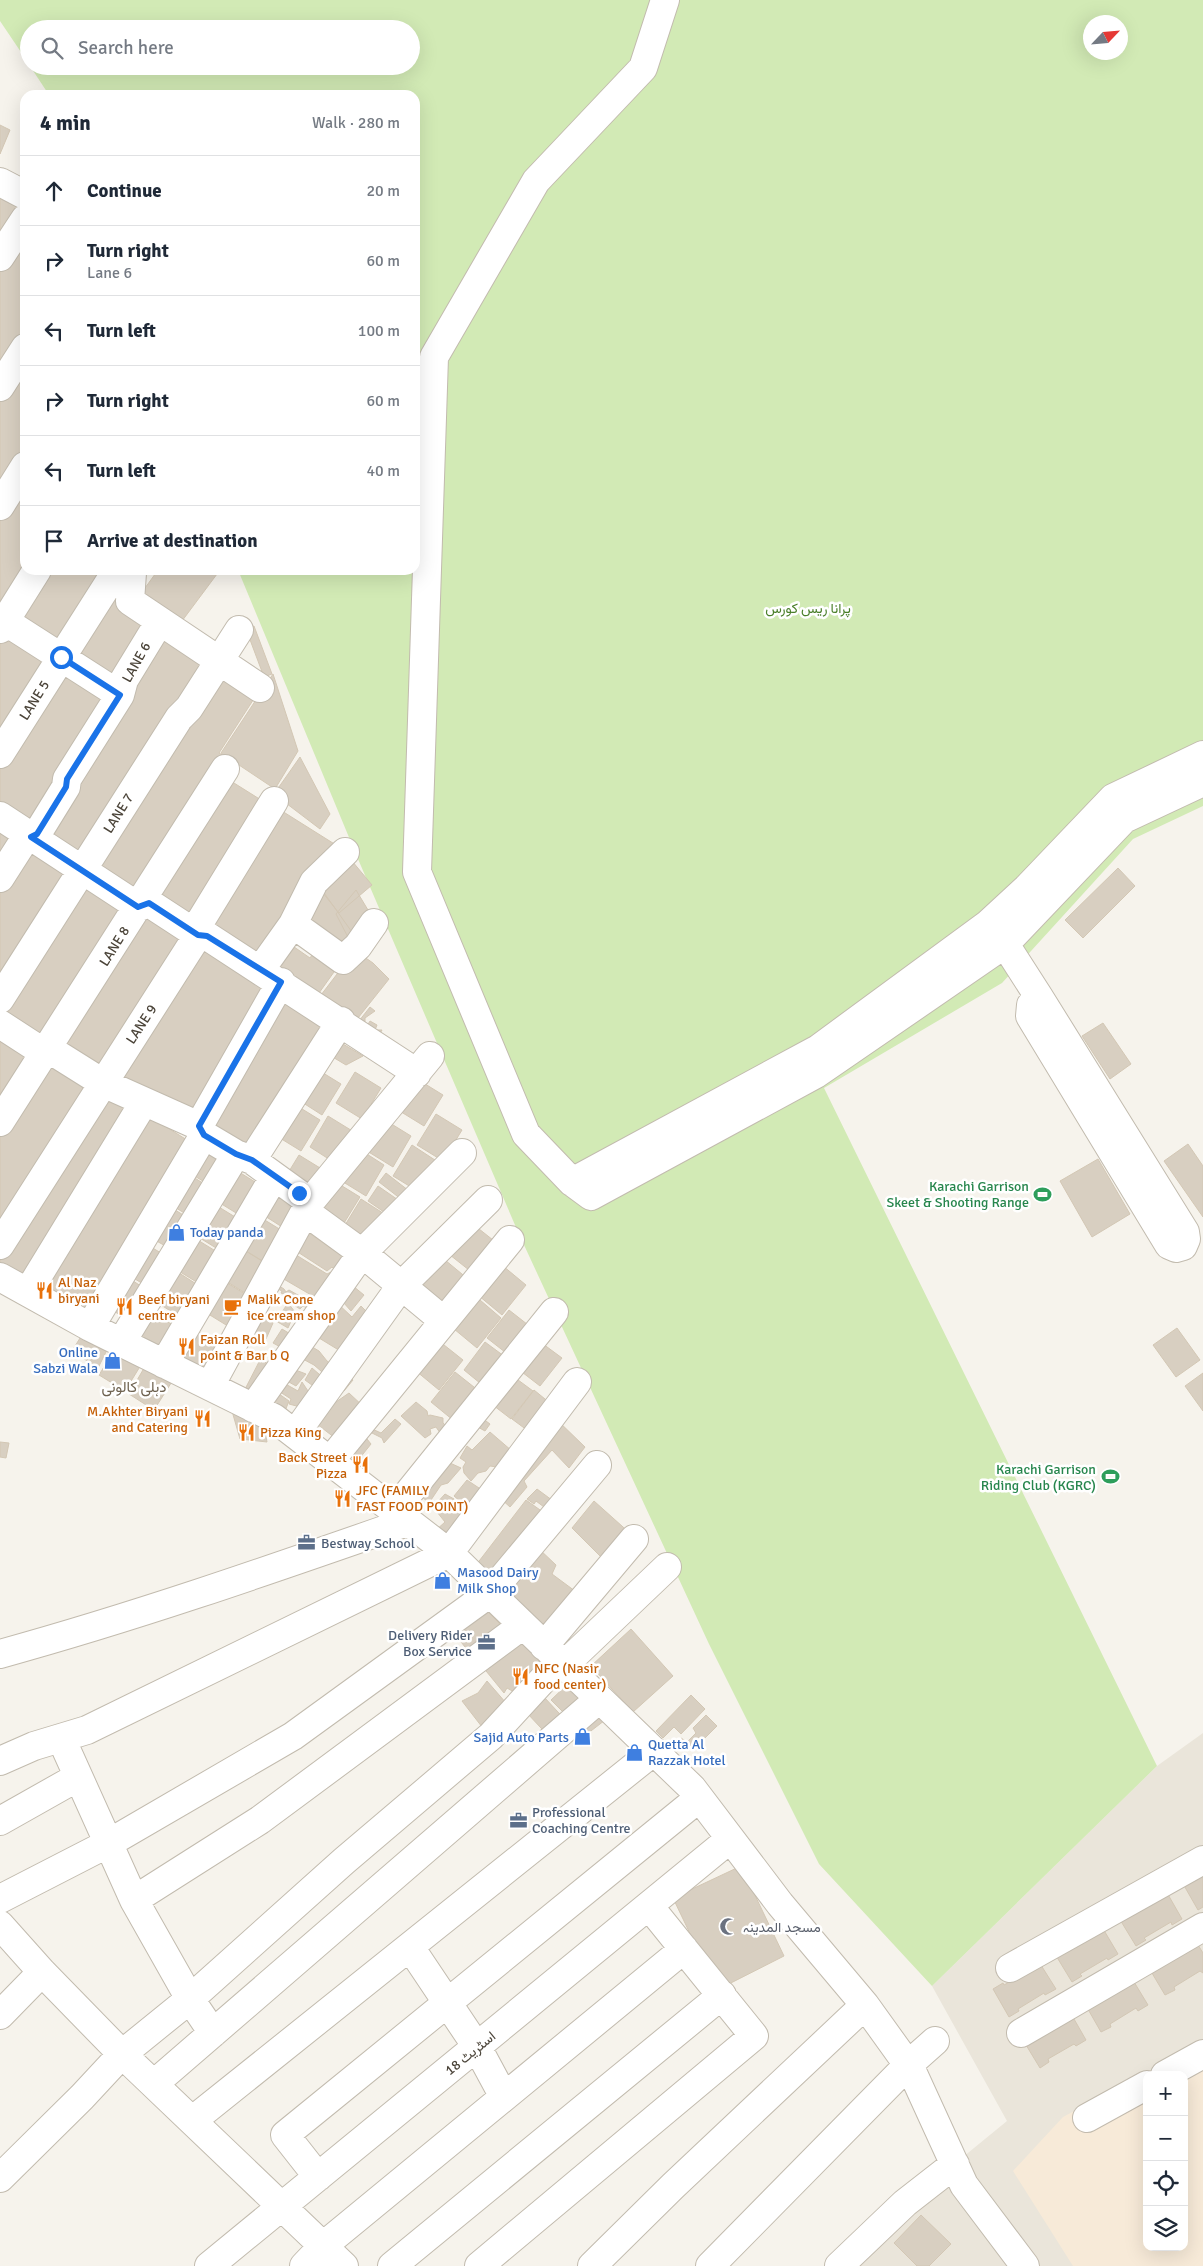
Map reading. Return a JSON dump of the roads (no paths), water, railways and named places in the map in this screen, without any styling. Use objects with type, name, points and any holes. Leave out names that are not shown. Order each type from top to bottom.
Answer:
[{"type":"street","points":[[665,0],[644,68],[536,181],[434,357],[416,872],[526,1134],[572,1182],[591,1196],[816,1074],[997,934],[1124,820],[1203,782]]},
{"type":"street","points":[[0,182],[20,192]]},
{"type":"street","points":[[0,257],[20,227]]},
{"type":"street","points":[[0,387],[20,356]]},
{"type":"street","points":[[0,506],[20,474]]},
{"type":"street","points":[[35,575],[2,623],[61,657],[120,695]]},
{"type":"street","name":"LANE 5","points":[[0,754],[114,575]]},
{"type":"street","points":[[132,575],[130,601],[260,688]]},
{"type":"street","name":"LANE 6","points":[[0,878],[23,842],[37,834],[61,795],[67,779],[120,695],[124,680],[160,621]]},
{"type":"street","name":"LANE 7","points":[[0,999],[179,718],[189,708],[239,630]]},
{"type":"street","points":[[997,934],[1027,888],[1113,798],[1203,755]]},
{"type":"street","name":"LANE 8","points":[[0,1122],[45,1050],[52,1044],[225,769]]},
{"type":"street","name":"LANE 9","points":[[0,1245],[198,935],[198,925],[274,802]]},
{"type":"street","points":[[0,816],[138,907],[149,903],[198,935],[207,936],[340,1021],[424,1064],[310,1202],[210,1386]]},
{"type":"street","points":[[90,1327],[202,1131],[293,924],[314,882],[345,852]]},
{"type":"street","points":[[293,924],[343,960],[358,946],[374,923]]},
{"type":"street","points":[[997,934],[1039,997],[1185,1232],[1186,1239],[1183,1246],[1176,1248],[1169,1245],[1030,1016],[1031,1005],[1039,997]]},
{"type":"street","points":[[121,1343],[244,1157],[340,1021]]},
{"type":"street","points":[[0,1024],[40,1050],[52,1051],[103,1083],[202,1131],[310,1202]]},
{"type":"street","points":[[28,1292],[144,1102]]},
{"type":"street","points":[[253,1408],[362,1252],[462,1153]]},
{"type":"street","points":[[164,1364],[274,1177]]},
{"type":"street","points":[[295,1434],[401,1286],[488,1200]]},
{"type":"street","points":[[310,1202],[310,1216],[362,1252],[444,1321]]},
{"type":"street","points":[[330,1461],[510,1240]]},
{"type":"street","points":[[0,1277],[121,1343],[274,1418],[449,1553],[692,1788],[780,1904],[865,2005],[908,2065],[964,2185],[1025,2266]]},
{"type":"street","points":[[0,1654],[85,1631],[217,1589],[400,1516],[554,1312]]},
{"type":"street","points":[[0,1762],[34,1746],[86,1730],[449,1553],[577,1382]]},
{"type":"street","points":[[0,1899],[109,1842],[293,1736],[490,1594],[597,1465]]},
{"type":"street","points":[[0,2178],[82,2097],[122,2054],[190,1999],[344,1861],[491,1736],[556,1657],[634,1539]]},
{"type":"street","points":[[556,1657],[664,1570]]},
{"type":"street","points":[[134,1900],[260,1820],[523,1625]]},
{"type":"street","points":[[155,2083],[599,1699]]},
{"type":"street","points":[[61,1738],[134,1900],[190,1999],[212,2033]]},
{"type":"street","points":[[193,2120],[654,1751]]},
{"type":"street","points":[[0,1821],[78,1776]]},
{"type":"street","points":[[318,2177],[285,2134],[699,1798]]},
{"type":"street","name":"اسٹریٹ 18","points":[[209,2266],[730,1839]]},
{"type":"street","points":[[1010,1968],[1203,1860]]},
{"type":"street","points":[[479,2266],[754,2036],[648,1906]]},
{"type":"street","points":[[0,1924],[42,1972],[122,2054],[155,2083],[344,2266]]},
{"type":"street","points":[[1021,2033],[1203,1927]]},
{"type":"street","points":[[410,1947],[448,2002],[504,2097]]},
{"type":"street","points":[[304,2266],[324,2246],[684,1949]]},
{"type":"street","points":[[0,2014],[42,1972]]},
{"type":"street","points":[[392,2266],[722,1995]]},
{"type":"street","points":[[592,2266],[673,2186],[865,2005]]},
{"type":"street","points":[[710,2266],[908,2065],[935,2041]]},
{"type":"street","points":[[1172,2071],[1203,2054]]},
{"type":"street","points":[[1087,2118],[1143,2087]]},
{"type":"street","points":[[839,2266],[905,2203],[955,2164]]},
{"type":"place","name":"Karachi Garrison Skeet & Shooting Range","points":[[1043,1194]]},
{"type":"place","name":"Today panda","points":[[176,1232]]},
{"type":"place","name":"Al Naz biryani","points":[[44,1290]]},
{"type":"place","name":"Beef biryani centre","points":[[124,1307]]},
{"type":"place","name":"Malik Cone ice cream shop","points":[[233,1307]]},
{"type":"place","name":"Faizan Roll point & Bar b Q","points":[[186,1347]]},
{"type":"place","name":"Online Sabzi Wala","points":[[112,1360]]},
{"type":"place","name":"M.Akhter Biryani and Catering","points":[[202,1419]]},
{"type":"place","name":"Pizza King","points":[[246,1432]]},
{"type":"place","name":"Back Street Pizza","points":[[361,1465]]},
{"type":"place","name":"Karachi Garrison Riding Club (KGRC)","points":[[1110,1477]]},
{"type":"place","name":"JFC (FAMILY FAST FOOD POINT)","points":[[342,1498]]},
{"type":"place","name":"Bestway School","points":[[307,1543]]},
{"type":"place","name":"Masood Dairy Milk Shop","points":[[443,1580]]},
{"type":"place","name":"Delivery Rider Box Service","points":[[486,1643]]},
{"type":"place","name":"NFC (Nasir food center)","points":[[520,1676]]},
{"type":"place","name":"Sajid Auto Parts","points":[[583,1737]]},
{"type":"place","name":"Quetta Al Razzak Hotel","points":[[634,1752]]},
{"type":"place","name":"Professional Coaching Centre","points":[[518,1820]]},
{"type":"place","name":"مسجد المدینہ","points":[[729,1927]]},
{"type":"district","name":"دہلی کالونی","points":[[134,1387]]},
{"type":"park label","name":"پرانا ریس کورس","points":[[808,608]]}]
